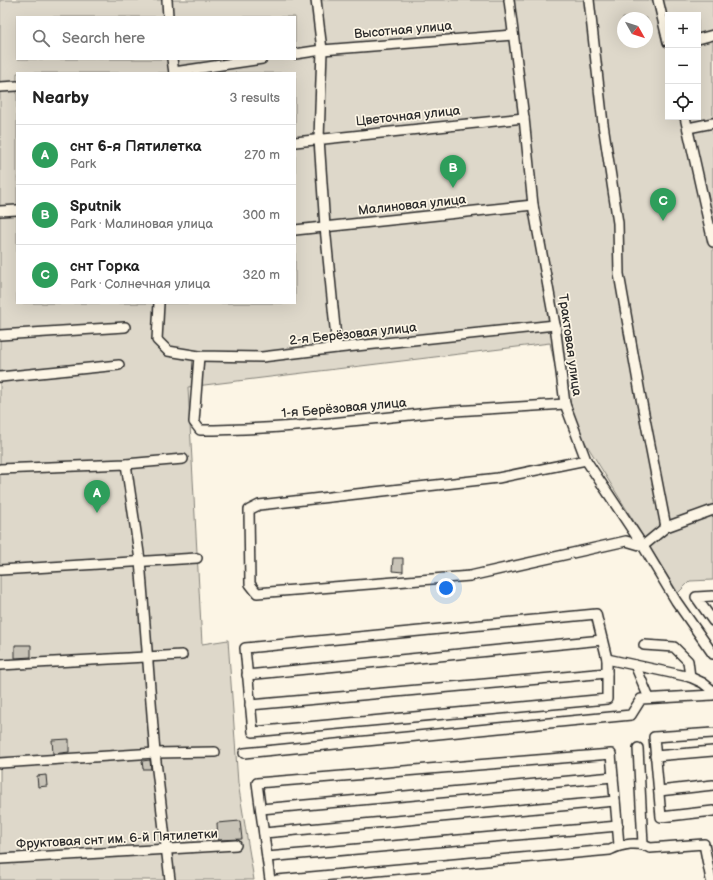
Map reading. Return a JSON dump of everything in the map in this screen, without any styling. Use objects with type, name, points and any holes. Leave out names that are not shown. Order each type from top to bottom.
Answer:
[{"type":"street","points":[[167,0],[168,16]]},
{"type":"street","points":[[316,0],[322,50],[319,138],[325,227],[337,348]]},
{"type":"street","name":"Трактовая улица","points":[[509,0],[524,118],[532,205],[555,325],[566,404],[586,460],[643,546],[676,601],[713,654]]},
{"type":"street","points":[[589,0],[603,124],[618,223],[619,274],[666,527]]},
{"type":"street","points":[[658,0],[665,29]]},
{"type":"street","name":"Высотная улица","points":[[296,54],[322,50],[513,35]]},
{"type":"street","points":[[701,38],[713,35]]},
{"type":"street","points":[[172,60],[174,72]]},
{"type":"street","points":[[180,72],[256,60]]},
{"type":"street","points":[[0,87],[16,86]]},
{"type":"street","name":"Цветочная улица","points":[[296,142],[319,138],[524,118]]},
{"type":"street","points":[[686,120],[710,208],[713,242]]},
{"type":"street","points":[[688,128],[713,123]]},
{"type":"street","name":"Малиновая улица","points":[[296,230],[532,205]]},
{"type":"street","points":[[0,211],[16,210]]},
{"type":"street","name":"2-я Берёзовая улица","points":[[159,304],[157,340],[168,351],[199,356],[262,357],[555,325]]},
{"type":"street","points":[[0,335],[125,327]]},
{"type":"street","name":"1-я Берёзовая улица","points":[[199,356],[194,422],[200,430],[243,430],[317,425],[440,412],[566,404]]},
{"type":"street","points":[[0,377],[119,365]]},
{"type":"street","points":[[0,469],[126,464],[183,459]]},
{"type":"street","points":[[586,460],[498,478],[259,504],[249,510],[250,584],[257,593],[470,576],[626,541],[643,546],[666,527],[713,510]]},
{"type":"street","points":[[126,464],[140,560],[155,753],[170,880]]},
{"type":"street","points":[[0,570],[140,560],[197,558]]},
{"type":"street","points":[[713,596],[696,597],[713,621]]},
{"type":"street","points":[[596,614],[607,659],[607,699],[253,732],[245,648],[596,614]]},
{"type":"street","points":[[247,675],[602,640]]},
{"type":"street","points":[[644,645],[674,647],[688,661],[690,677]]},
{"type":"street","points":[[0,665],[182,655]]},
{"type":"street","points":[[607,659],[690,677],[703,683],[713,691]]},
{"type":"street","points":[[635,665],[649,698]]},
{"type":"street","points":[[250,705],[607,673]]},
{"type":"street","points":[[244,753],[631,715],[641,699],[713,695]]},
{"type":"street","points":[[713,733],[654,737],[661,817],[713,811]]},
{"type":"street","points":[[638,748],[643,844]]},
{"type":"street","points":[[655,756],[713,751]]},
{"type":"street","points":[[0,762],[155,753],[215,752]]},
{"type":"street","points":[[270,880],[257,783],[611,754],[619,845]]},
{"type":"street","points":[[261,809],[613,777]]},
{"type":"street","points":[[658,791],[713,785]]},
{"type":"street","points":[[264,833],[616,801]]},
{"type":"street","points":[[267,857],[618,826]]},
{"type":"street","points":[[277,880],[610,850],[619,845],[643,844],[650,848],[704,844],[711,880]]},
{"type":"street","name":"Фруктовая снт им. 6-й Пятилетки","points":[[0,859],[236,845]]},
{"type":"shaded area","points":[[0,0],[713,0],[713,580],[690,581],[678,593],[564,408],[550,343],[188,387],[202,644],[228,640],[238,783],[254,880],[0,880]]},
{"type":"building","points":[[393,558],[403,558],[403,572],[392,571]]},
{"type":"building","points":[[15,645],[31,645],[31,657],[15,658]]},
{"type":"building","points":[[69,739],[69,752],[53,754],[52,740]]},
{"type":"building","points":[[150,760],[151,769],[143,769],[142,761]]},
{"type":"building","points":[[46,775],[47,786],[38,787],[37,776]]},
{"type":"building","points":[[240,821],[242,839],[218,840],[217,823]]},
{"type":"place","name":"Sputnik","points":[[453,188]]},
{"type":"place","name":"снт Горка","points":[[663,221]]},
{"type":"place","name":"снт 6-я Пятилетка","points":[[97,513]]}]
